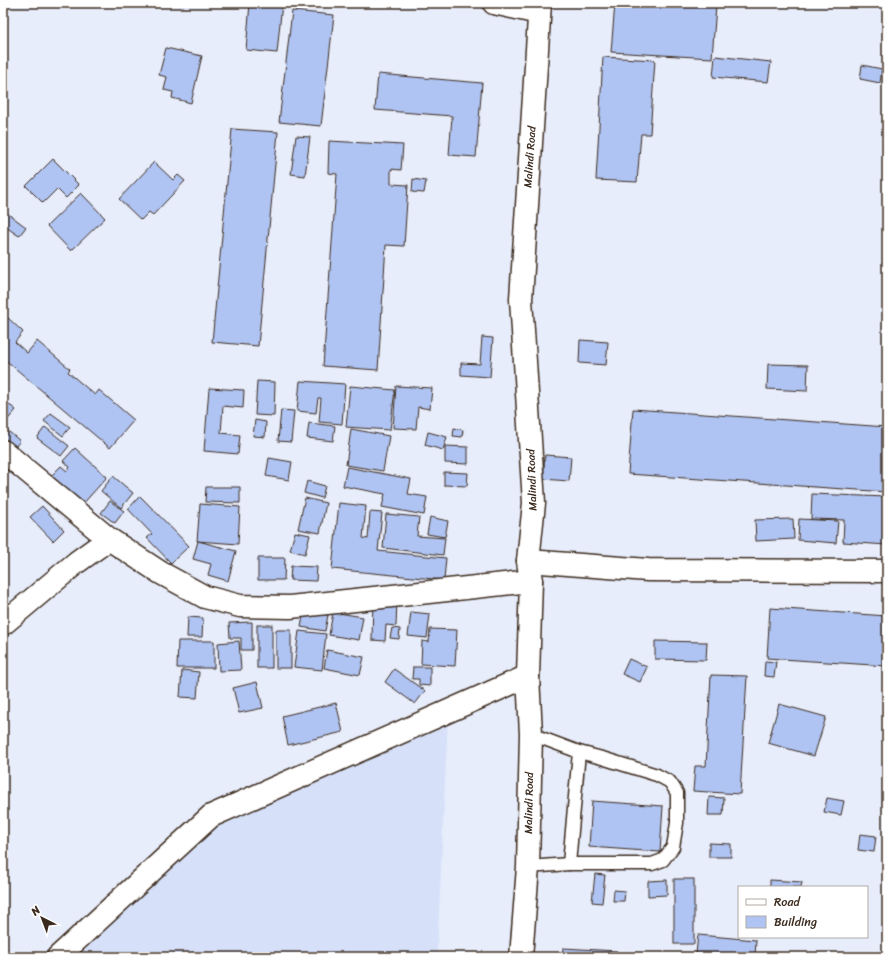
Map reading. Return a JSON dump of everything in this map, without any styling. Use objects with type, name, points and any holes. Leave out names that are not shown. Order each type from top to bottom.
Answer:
[{"type":"main road","points":[[494,3],[539,8]]},
{"type":"main road","name":"Malindi Road","points":[[521,957],[528,867],[531,734],[528,676],[530,571],[534,503],[521,299],[539,8]]},
{"type":"main road","points":[[3,451],[108,539],[161,573],[205,597],[240,606],[290,607],[530,571],[887,571]]},
{"type":"main road","points":[[3,624],[77,562],[108,539]]},
{"type":"main road","points":[[58,957],[211,816],[528,676]]},
{"type":"lane","points":[[528,867],[569,864],[652,864],[663,860],[673,847],[677,823],[677,793],[670,782],[657,775],[579,752],[531,734]]},
{"type":"lane","points":[[569,864],[579,752]]},
{"type":"shaded area","points":[[448,719],[437,957],[76,957],[214,823]]},
{"type":"building","points":[[250,3],[282,3],[277,53],[246,50]]},
{"type":"building","points":[[615,3],[658,3],[716,6],[712,58],[611,52]]},
{"type":"building","points":[[292,11],[334,15],[321,126],[279,122]]},
{"type":"building","points":[[166,48],[202,56],[191,103],[172,98],[173,92],[164,90],[167,77],[159,75]]},
{"type":"building","points":[[715,56],[771,62],[768,82],[713,77]]},
{"type":"building","points":[[603,57],[655,60],[650,134],[641,134],[637,182],[596,180]]},
{"type":"building","points":[[862,65],[882,69],[880,83],[860,79]]},
{"type":"building","points":[[378,74],[482,83],[476,157],[449,155],[452,116],[375,110]]},
{"type":"building","points":[[232,129],[278,132],[258,346],[212,342]]},
{"type":"building","points":[[296,136],[310,137],[305,176],[291,174]]},
{"type":"building","points":[[329,141],[403,145],[401,170],[391,169],[391,184],[408,185],[404,246],[386,245],[378,370],[323,366],[337,174],[328,173]]},
{"type":"building","points":[[53,159],[79,185],[66,198],[57,189],[43,203],[26,186]]},
{"type":"building","points":[[154,162],[173,180],[178,175],[185,181],[153,215],[149,212],[141,220],[119,199]]},
{"type":"building","points":[[413,179],[426,181],[424,193],[412,192]]},
{"type":"building","points":[[81,193],[105,218],[71,251],[47,226]]},
{"type":"building","points":[[7,213],[26,227],[19,236],[3,225],[3,219]]},
{"type":"building","points":[[7,317],[23,332],[15,342],[27,353],[37,341],[70,369],[68,372],[95,395],[99,390],[134,420],[110,448],[3,358],[3,322]]},
{"type":"building","points":[[482,337],[493,338],[490,377],[461,375],[461,363],[480,364]]},
{"type":"building","points":[[580,340],[608,342],[606,365],[579,363]]},
{"type":"building","points":[[768,364],[808,365],[807,391],[767,389]]},
{"type":"building","points":[[257,381],[275,382],[274,416],[255,415]]},
{"type":"building","points":[[300,381],[345,384],[342,424],[319,422],[321,398],[318,398],[316,413],[297,411]]},
{"type":"building","points":[[350,386],[395,390],[390,430],[346,427]]},
{"type":"building","points":[[396,386],[432,388],[430,409],[418,407],[416,429],[393,428]]},
{"type":"building","points":[[209,388],[244,390],[243,408],[223,406],[221,433],[240,435],[238,454],[204,451]]},
{"type":"building","points":[[3,400],[16,410],[3,425]]},
{"type":"building","points":[[633,409],[887,427],[887,492],[628,474]]},
{"type":"building","points":[[281,410],[294,411],[291,442],[278,441]]},
{"type":"building","points":[[51,413],[70,427],[63,436],[44,421]]},
{"type":"building","points":[[255,420],[266,422],[265,437],[253,436]]},
{"type":"building","points":[[309,423],[335,426],[333,441],[307,438]]},
{"type":"building","points":[[3,427],[20,441],[9,454],[3,449]]},
{"type":"building","points":[[45,427],[69,446],[61,456],[37,438]]},
{"type":"building","points":[[454,428],[463,430],[462,437],[453,436]]},
{"type":"building","points":[[351,429],[389,436],[383,471],[346,465]]},
{"type":"building","points":[[428,432],[447,437],[443,450],[425,445]]},
{"type":"building","points":[[445,446],[468,447],[468,464],[445,463]]},
{"type":"building","points":[[75,448],[107,477],[81,506],[49,478],[61,466],[67,471],[70,467],[63,461]]},
{"type":"building","points":[[545,455],[571,457],[569,481],[543,479]]},
{"type":"building","points":[[269,458],[292,462],[289,480],[266,476]]},
{"type":"building","points":[[347,467],[411,479],[408,494],[427,497],[424,515],[382,507],[385,494],[343,486]]},
{"type":"building","points":[[444,472],[468,473],[467,486],[444,485]]},
{"type":"building","points":[[113,476],[133,493],[121,508],[101,491]]},
{"type":"building","points":[[307,481],[325,486],[322,498],[304,493]]},
{"type":"building","points":[[206,487],[240,487],[240,503],[205,502]]},
{"type":"building","points":[[812,494],[887,497],[887,545],[843,542],[844,520],[811,519]]},
{"type":"building","points":[[140,496],[189,546],[171,563],[147,538],[152,534],[128,509]]},
{"type":"building","points":[[305,498],[326,503],[320,533],[298,529]]},
{"type":"building","points":[[110,501],[124,511],[115,523],[101,513]]},
{"type":"building","points":[[339,503],[366,506],[363,538],[368,539],[370,512],[382,513],[378,551],[446,558],[444,580],[332,569]]},
{"type":"building","points":[[200,504],[240,507],[238,544],[197,541]]},
{"type":"building","points":[[42,506],[64,530],[53,541],[30,517]]},
{"type":"building","points":[[386,514],[419,517],[417,536],[445,538],[443,555],[383,548]]},
{"type":"building","points":[[430,517],[448,521],[445,537],[427,534]]},
{"type":"building","points":[[793,519],[794,539],[756,541],[755,520]]},
{"type":"building","points":[[799,519],[838,521],[836,543],[798,540]]},
{"type":"building","points":[[295,532],[310,535],[305,554],[290,550]]},
{"type":"building","points":[[198,541],[236,551],[228,581],[208,575],[211,564],[193,559]]},
{"type":"building","points":[[258,558],[285,558],[284,580],[258,580]]},
{"type":"building","points":[[291,566],[317,567],[316,581],[290,580]]},
{"type":"building","points":[[373,599],[397,599],[396,626],[386,625],[385,641],[372,640]]},
{"type":"building","points":[[770,608],[887,616],[887,666],[767,658]]},
{"type":"building","points":[[304,611],[328,615],[325,631],[301,627]]},
{"type":"building","points":[[333,612],[363,617],[359,640],[329,635]]},
{"type":"building","points":[[411,612],[430,614],[427,638],[408,636]]},
{"type":"building","points":[[188,617],[203,618],[202,637],[187,637]]},
{"type":"building","points":[[252,622],[252,650],[241,650],[241,638],[230,638],[229,623]]},
{"type":"building","points":[[257,625],[272,625],[272,668],[257,668]]},
{"type":"building","points":[[392,628],[400,629],[399,639],[390,638]]},
{"type":"building","points":[[430,629],[457,630],[455,666],[421,664],[422,641],[429,642]]},
{"type":"building","points":[[276,630],[291,630],[291,668],[276,668]]},
{"type":"building","points":[[299,631],[326,634],[322,670],[294,667]]},
{"type":"building","points":[[178,641],[214,641],[214,668],[177,668]]},
{"type":"building","points":[[239,641],[241,670],[219,671],[218,643]]},
{"type":"building","points":[[655,641],[707,642],[706,660],[655,659]]},
{"type":"building","points":[[327,650],[364,657],[360,675],[324,668]]},
{"type":"building","points":[[629,659],[647,667],[640,682],[622,674]]},
{"type":"building","points":[[765,661],[776,662],[774,677],[764,676]]},
{"type":"building","points":[[413,667],[430,667],[430,686],[419,685],[419,679],[412,679]]},
{"type":"building","points":[[394,669],[425,691],[415,704],[385,682]]},
{"type":"building","points":[[182,670],[199,672],[197,698],[180,697]]},
{"type":"building","points":[[711,675],[747,676],[740,794],[693,791],[695,766],[706,766]]},
{"type":"building","points":[[257,682],[263,708],[239,713],[233,688]]},
{"type":"building","points":[[336,703],[343,732],[288,745],[282,716]]},
{"type":"building","points":[[779,704],[826,717],[814,756],[768,743]]},
{"type":"building","points":[[709,797],[724,798],[723,815],[708,815]]},
{"type":"building","points":[[827,798],[844,801],[841,815],[824,812]]},
{"type":"building","points":[[592,801],[663,806],[660,852],[589,847]]},
{"type":"building","points":[[860,834],[876,836],[874,852],[858,850]]},
{"type":"building","points":[[709,843],[731,844],[731,857],[709,857]]},
{"type":"building","points":[[595,874],[605,875],[602,903],[592,902]]},
{"type":"building","points":[[674,879],[694,879],[694,944],[674,944]]},
{"type":"building","points":[[667,880],[667,895],[648,896],[648,881]]},
{"type":"building","points":[[770,880],[802,882],[801,886],[770,886]]},
{"type":"building","points":[[614,890],[625,891],[624,901],[613,901]]},
{"type":"building","points":[[698,935],[756,940],[755,957],[696,954]]},
{"type":"building","points":[[563,948],[617,951],[617,957],[562,957]]}]
